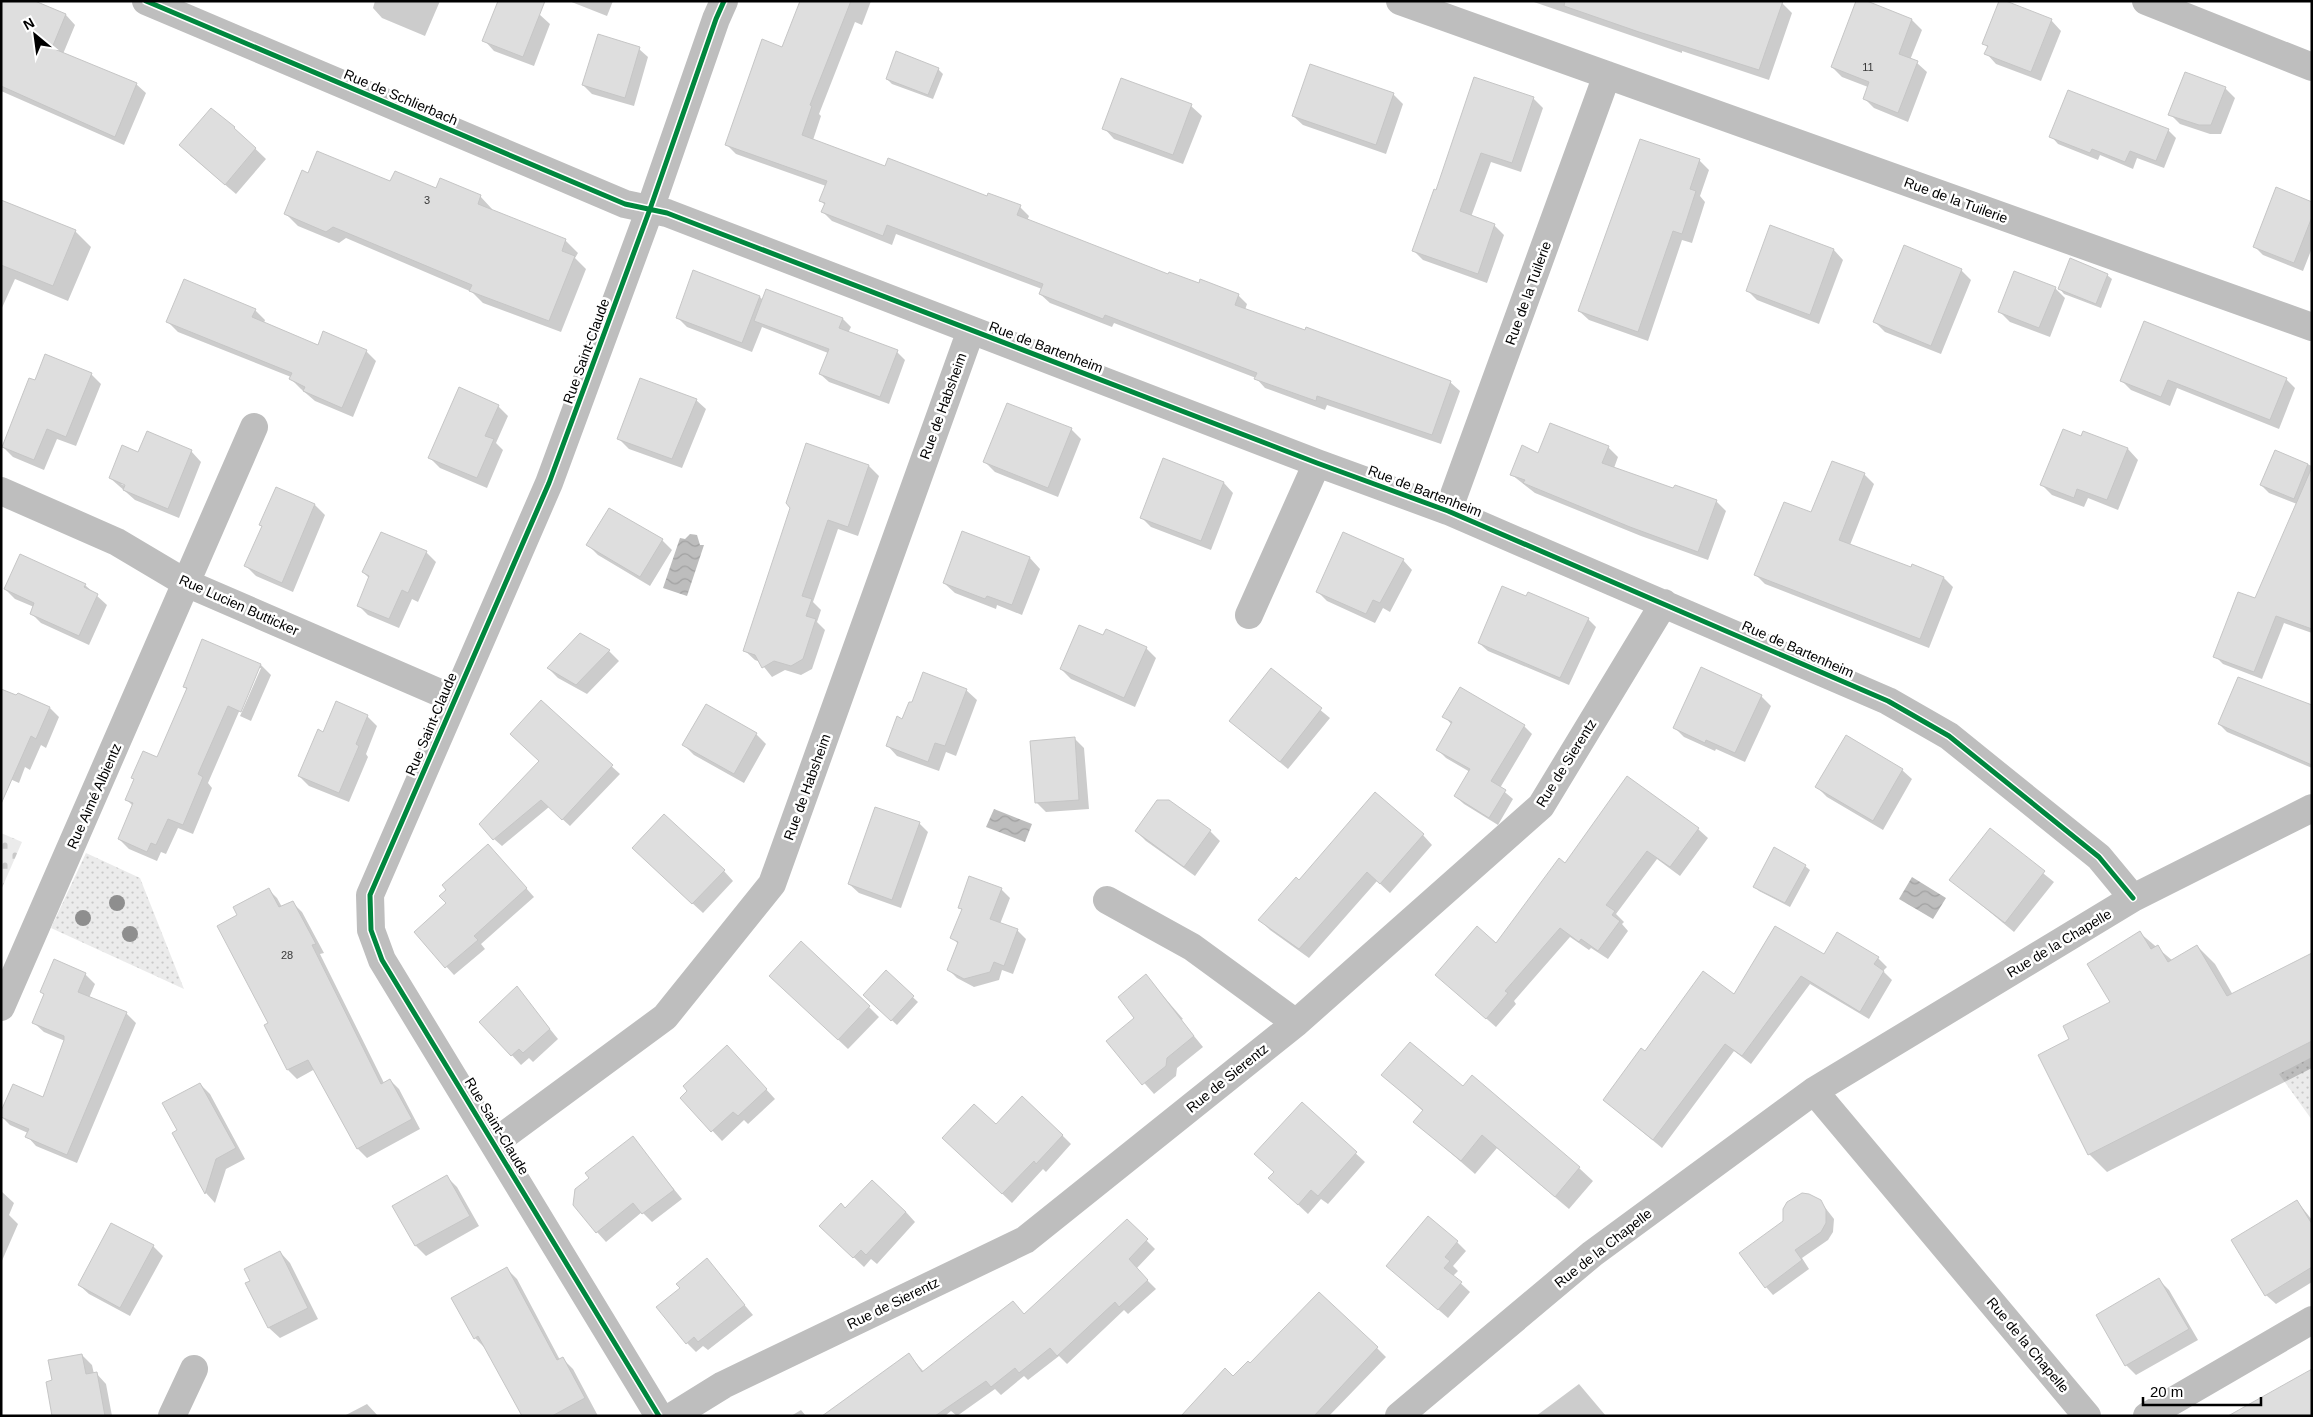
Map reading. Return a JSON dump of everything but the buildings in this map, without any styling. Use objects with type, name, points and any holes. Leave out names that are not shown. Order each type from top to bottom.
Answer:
[{"type":"street","name":"Rue de Schlierbach","points":[[146,1],[625,204],[650,210]]},
{"type":"street","name":"Rue Saint-Claude","points":[[659,1416],[382,960],[371,930],[370,895],[549,483],[650,210],[724,1]]},
{"type":"street","name":"Rue de la Tuilerie","points":[[1400,1],[2310,321]]},
{"type":"street","points":[[2146,1],[2312,67]]},
{"type":"street","name":"Rue de la Tuilerie","points":[[1448,511],[1607,75]]},
{"type":"street","name":"Rue de Bartenheim","points":[[650,210],[667,213],[1317,463],[1448,511],[1888,701],[1949,736],[2099,857],[2133,898]]},
{"type":"street","name":"Rue de Habsheim","points":[[494,1143],[665,1017],[772,884],[971,330]]},
{"type":"street","name":"Rue Aimé Albientz","points":[[1,1007],[254,427]]},
{"type":"street","points":[[1249,615],[1317,463]]},
{"type":"street","name":"Rue Lucien Butticker","points":[[1,491],[117,542],[186,584],[454,699]]},
{"type":"street","name":"Rue de Sierentz","points":[[673,1416],[723,1385],[1025,1240],[1296,1023],[1541,806],[1664,603]]},
{"type":"street","name":"Rue de la Chapelle","points":[[1399,1416],[1592,1254],[1814,1091],[2133,898],[2312,808]]},
{"type":"street","points":[[1107,900],[1192,947],[1296,1023]]},
{"type":"street","name":"Rue de la Chapelle","points":[[1814,1091],[2087,1416]]},
{"type":"street","points":[[2146,1416],[2312,1320]]},
{"type":"street","points":[[172,1416],[194,1369]]},
{"type":"green space","points":[[1,833],[22,842],[1,890]]},
{"type":"green space","points":[[86,853],[140,878],[184,989],[51,928]]},
{"type":"green space","points":[[2312,1057],[2312,1120],[2279,1074]]},
{"type":"water","points":[[690,534],[697,535],[700,545],[704,545],[687,596],[663,588],[680,538],[685,539]]},
{"type":"water","points":[[994,809],[1032,824],[1025,842],[986,827]]},
{"type":"water","points":[[1912,877],[1946,898],[1933,919],[1899,899]]},
{"type":"cycle path","points":[[146,1],[625,204],[667,213],[1317,463],[1448,511],[1888,701],[1949,736],[2099,857],[2133,898]]},
{"type":"cycle path","points":[[659,1416],[382,960],[371,930],[370,895],[549,483],[724,1]]}]
